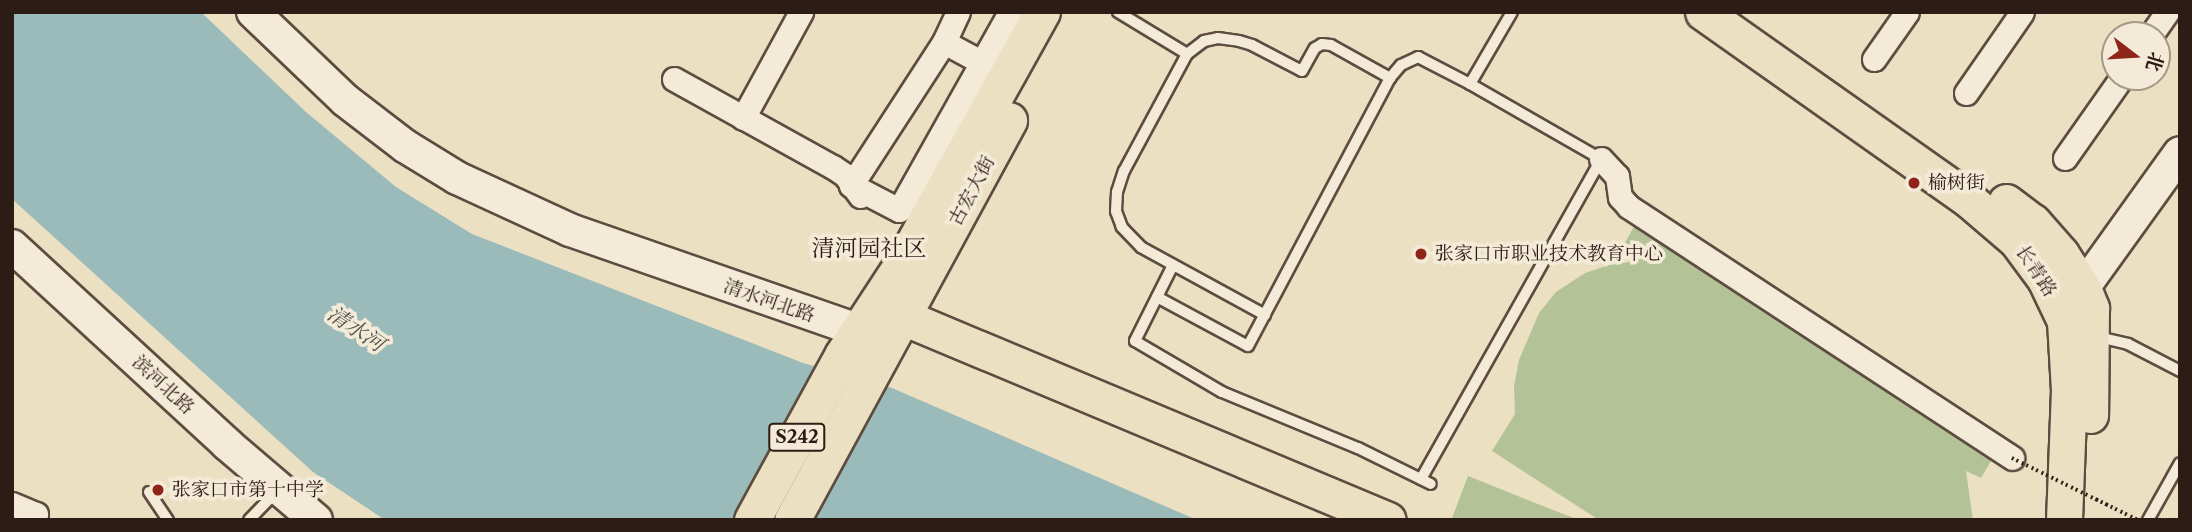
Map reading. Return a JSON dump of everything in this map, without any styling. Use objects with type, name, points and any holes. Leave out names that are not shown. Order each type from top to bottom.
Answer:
[{"type":"main road","name":"古宏大街","points":[[875,336],[995,69],[1042,12]]},
{"type":"main road","name":"古宏大街","points":[[875,336],[1067,12]]},
{"type":"main road","name":"长青路","points":[[1703,12],[1968,200],[2017,241],[2045,279],[2091,308],[2086,520]]},
{"type":"main road","name":"长青路","points":[[1742,12],[2032,222],[2061,254],[2070,295],[2065,321],[2069,390],[2064,520]]},
{"type":"main road","name":"S242","points":[[752,520],[875,336]]},
{"type":"main road","name":"S242","points":[[792,520],[875,336]]},
{"type":"main road","name":"清水河北路","points":[[875,336],[1327,520]]},
{"type":"main road","name":"清水河北路","points":[[875,336],[1388,520]]},
{"type":"street","name":"清水河北路","points":[[253,12],[345,100],[405,146],[457,178],[570,230],[875,336]]},
{"type":"street","points":[[743,117],[801,12]]},
{"type":"street","points":[[851,185],[944,42],[958,12]]},
{"type":"street","points":[[851,185],[899,210],[995,69],[1010,12]]},
{"type":"street","points":[[1874,59],[1907,12]]},
{"type":"street","points":[[1966,93],[2022,12]]},
{"type":"street","points":[[944,42],[995,69]]},
{"type":"street","points":[[674,79],[833,167],[845,175],[862,198],[922,229]]},
{"type":"street","points":[[2065,158],[2112,91]]},
{"type":"street","points":[[2070,295],[2180,153]]},
{"type":"street","points":[[1601,159],[1617,176],[1620,197],[1629,207],[2012,458]]},
{"type":"street","name":"滨河北路","points":[[12,246],[269,508]]},
{"type":"street","name":"滨河北路","points":[[12,273],[269,508],[316,520]]},
{"type":"street","points":[[12,505],[36,514],[34,520]]},
{"type":"lane","points":[[1118,12],[1187,54]]},
{"type":"lane","points":[[1469,84],[1512,12]]},
{"type":"lane","points":[[1265,315],[1130,239],[1116,211],[1116,192],[1124,171],[1187,54],[1204,41],[1219,38],[1239,41],[1302,71],[1315,48],[1322,44],[1331,45],[1390,78]]},
{"type":"lane","points":[[1157,297],[1248,346],[1390,78],[1401,65],[1418,57],[1601,159],[1426,481],[1358,448],[1222,392],[1135,341],[1157,297],[1173,265]]},
{"type":"lane","points":[[2091,335],[2128,344],[2180,371]]},
{"type":"lane","points":[[2148,520],[2180,463]]},
{"type":"lane","points":[[149,492],[168,520]]},
{"type":"path","points":[[2012,458],[2138,520]]},
{"type":"green space","points":[[1636,223],[1994,456],[1981,478],[1966,471],[1973,520],[1599,520],[1492,451],[1515,414],[1514,386],[1519,360],[1539,313],[1556,292],[1585,273],[1609,265],[1636,261],[1621,250]]},
{"type":"green space","points":[[1468,476],[1548,508],[1579,520],[1452,518]]},
{"type":"water","name":"清水河","points":[[12,12],[201,12],[306,112],[396,187],[472,234],[803,363],[892,388],[1197,520],[385,520],[313,472],[12,199]]},
{"type":"place","name":"榆树街","points":[[1914,183]]},
{"type":"place","name":"张家口市职业技术教育中心","points":[[1421,254]]},
{"type":"place","name":"张家口市第十中学","points":[[158,490]]},
{"type":"district","name":"清河园社区","points":[[869,248]]}]
